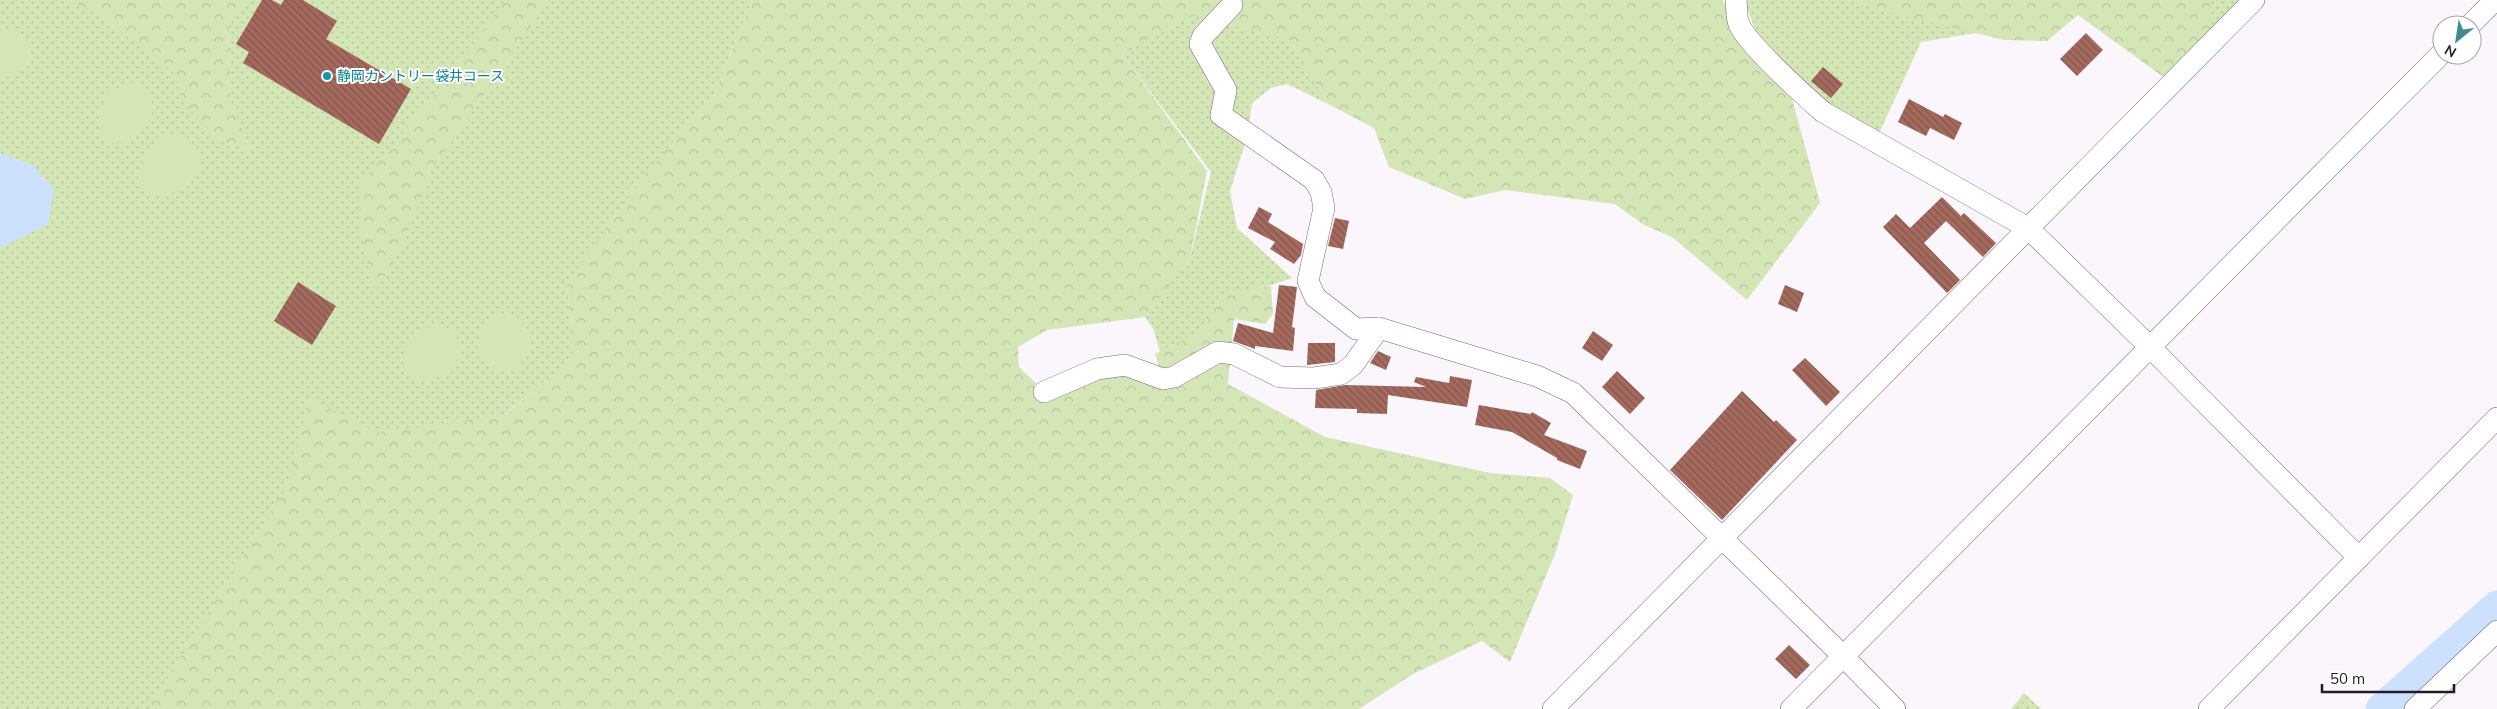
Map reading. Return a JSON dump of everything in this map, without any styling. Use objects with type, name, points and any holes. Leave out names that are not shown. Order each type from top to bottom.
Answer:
[{"type":"street","points":[[1736,0],[1739,24],[1796,88],[1823,112],[2028,228],[2151,348],[2359,558]]},
{"type":"street","points":[[1553,709],[2254,0]]},
{"type":"street","points":[[2480,15],[2495,0]]},
{"type":"street","points":[[1232,5],[1203,36],[1200,44],[1226,90],[1221,115],[1314,180],[1322,192],[1324,208],[1308,281],[1314,297],[1356,329],[1379,328],[1537,376],[1573,392],[1843,656],[1894,709]]},
{"type":"street","points":[[1791,709],[2432,64]]},
{"type":"street","points":[[1044,392],[1097,369],[1125,365],[1163,379],[1174,377],[1218,352],[1234,354],[1280,377],[1314,378],[1341,374],[1353,365],[1379,328]]},
{"type":"street","points":[[2209,709],[2497,418]]},
{"type":"street","points":[[2415,709],[2497,631]]},
{"type":"green space","points":[[0,0],[752,0],[714,95],[567,285],[574,357],[149,709],[0,709]]},
{"type":"green space","points":[[60,0],[247,0],[231,23],[230,101],[251,151],[217,139],[182,101],[173,72],[91,9]]},
{"type":"green space","points":[[506,0],[549,0],[431,172],[402,248],[374,293],[359,223],[361,183],[439,89]]},
{"type":"green space","points":[[752,0],[1723,0],[1733,28],[1788,83],[1820,203],[1747,300],[1672,237],[1644,225],[1615,204],[1505,190],[1465,199],[1389,167],[1374,128],[1328,104],[1291,41],[1194,15],[1122,54],[1207,171],[1190,258],[1145,317],[1047,330],[1018,347],[1019,367],[1041,388],[1108,367],[1163,378],[1155,354],[1201,331],[1223,294],[1239,289],[1271,286],[1273,314],[1265,324],[1234,319],[1228,384],[1325,437],[1490,473],[1550,478],[1573,495],[1555,554],[1510,662],[1482,641],[1413,674],[1359,709],[148,709],[289,483],[309,398],[379,433],[506,414],[573,357],[567,285],[639,181],[714,95]]},
{"type":"green space","points":[[1744,0],[1854,0],[1855,2],[1976,33],[1921,42],[1876,140],[1825,104],[1756,32]]},
{"type":"green space","points":[[1854,0],[2212,0],[2212,42],[2173,84],[2078,15],[2047,41],[2005,40],[1914,19],[1855,2]]},
{"type":"green space","points":[[2212,0],[2253,0],[2212,42]]},
{"type":"green space","points":[[1193,10],[1291,41],[1328,104],[1287,84],[1271,88],[1252,103],[1248,134],[1230,191],[1237,228],[1292,278],[1272,285],[1223,294],[1201,331],[1160,352],[1153,328],[1145,317],[1191,254],[1211,172],[1122,54]]},
{"type":"green space","points":[[0,27],[14,31],[23,37],[28,46],[30,61],[18,73],[0,80]]},
{"type":"green space","points":[[135,82],[148,93],[154,109],[146,126],[127,142],[119,144],[101,138],[99,110],[111,90]]},
{"type":"green space","points":[[163,133],[185,136],[197,150],[201,162],[194,178],[182,188],[160,196],[146,190],[141,183],[141,174],[146,155],[151,146]]},
{"type":"green space","points":[[499,313],[519,319],[530,336],[529,351],[518,369],[498,371],[484,362],[480,355],[479,337],[485,325]]},
{"type":"green space","points":[[429,326],[442,326],[453,330],[463,350],[455,364],[437,377],[421,380],[413,379],[406,372],[403,365],[403,357],[410,343]]},
{"type":"green space","points":[[2024,693],[2041,709],[2011,709]]},
{"type":"water","points":[[0,153],[34,166],[54,190],[48,224],[0,248]]},
{"type":"building","name":"静岡カントリー袋井コース","points":[[262,0],[272,0],[281,5],[284,0],[303,0],[337,21],[326,39],[411,89],[379,144],[243,63],[249,52],[236,44]]},
{"type":"building","points":[[2086,33],[2103,50],[2077,76],[2060,59]]},
{"type":"building","points":[[1823,67],[1843,84],[1831,98],[1811,81]]},
{"type":"building","points":[[1909,99],[1943,117],[1945,114],[1962,123],[1954,140],[1930,128],[1926,136],[1898,122]]},
{"type":"building","points":[[1942,197],[1961,216],[1964,213],[1996,243],[1983,257],[1946,221],[1924,243],[1960,280],[1947,293],[1883,227],[1896,214],[1910,228]]},
{"type":"building","points":[[1259,207],[1272,214],[1268,222],[1303,244],[1301,255],[1294,264],[1270,249],[1275,242],[1248,228]]},
{"type":"building","points":[[1335,218],[1349,221],[1343,249],[1328,246]]},
{"type":"building","points":[[298,282],[336,306],[312,345],[274,321]]},
{"type":"building","points":[[1279,285],[1297,287],[1292,327],[1295,328],[1293,351],[1255,346],[1255,349],[1233,341],[1238,323],[1273,333]]},
{"type":"building","points":[[1785,285],[1804,293],[1797,312],[1778,304]]},
{"type":"building","points":[[1593,331],[1613,345],[1602,361],[1582,348]]},
{"type":"building","points":[[1308,343],[1335,343],[1335,362],[1307,365]]},
{"type":"building","points":[[1378,351],[1391,357],[1386,370],[1370,363]]},
{"type":"building","points":[[1805,358],[1840,392],[1826,406],[1792,370]]},
{"type":"building","points":[[1617,371],[1645,398],[1630,414],[1602,387]]},
{"type":"building","points":[[1450,376],[1472,380],[1467,407],[1388,395],[1387,414],[1357,413],[1357,409],[1315,408],[1316,390],[1345,385],[1426,387],[1414,382],[1416,377],[1449,383]]},
{"type":"building","points":[[1742,391],[1774,422],[1776,420],[1797,440],[1722,520],[1670,470]]},
{"type":"building","points":[[1479,405],[1531,414],[1532,412],[1551,423],[1544,435],[1587,451],[1580,469],[1557,460],[1557,458],[1512,432],[1475,425]]},
{"type":"building","points":[[1789,645],[1810,665],[1796,679],[1775,659]]},
{"type":"waterway","points":[[2381,709],[2497,606]]},
{"type":"place","name":"静岡カントリー袋井コース","points":[[327,76]]}]
